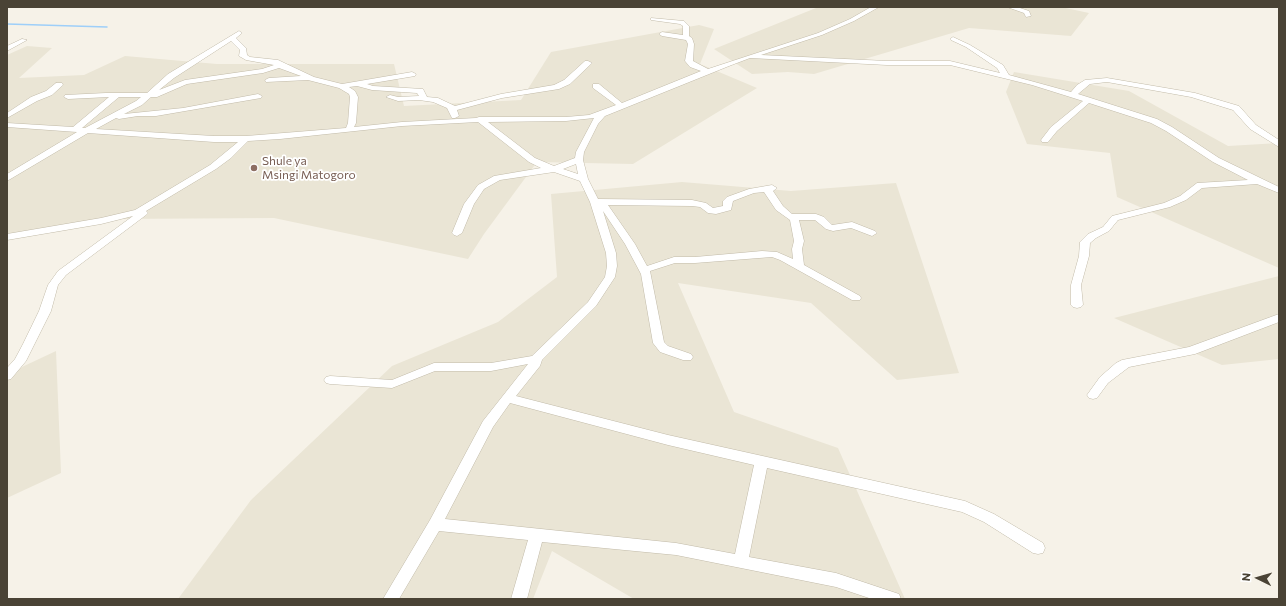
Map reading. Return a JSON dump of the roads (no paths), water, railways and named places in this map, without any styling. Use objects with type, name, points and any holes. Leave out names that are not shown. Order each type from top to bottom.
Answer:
[{"type":"street","points":[[7,125],[214,139],[246,139],[456,120],[566,119],[589,117],[602,114],[748,57],[820,34],[852,20],[876,7]]},
{"type":"street","points":[[1010,7],[1027,12],[1028,16]]},
{"type":"street","points":[[653,19],[682,22],[686,26],[686,37]]},
{"type":"street","points":[[662,34],[689,38],[691,44],[689,61],[693,65],[707,72]]},
{"type":"street","points":[[68,97],[116,95],[146,97],[171,76],[236,35],[235,42],[244,49],[243,56],[246,59],[269,61],[292,69],[310,78],[342,86],[412,74]]},
{"type":"street","points":[[953,39],[1000,67],[1006,76]]},
{"type":"street","points":[[7,49],[24,40]]},
{"type":"street","points":[[748,57],[804,58],[887,63],[942,62],[1034,83],[1138,115],[1162,125],[1216,160],[1257,181],[1279,190]]},
{"type":"street","points":[[453,109],[501,96],[556,87],[567,82],[588,63]]},
{"type":"street","points":[[7,178],[85,130],[107,120],[146,97],[185,82],[263,71],[280,65]]},
{"type":"street","points":[[269,80],[310,78]]},
{"type":"street","points":[[1073,95],[1080,87],[1088,82],[1106,80],[1129,82],[1192,95],[1236,108],[1253,127],[1279,144]]},
{"type":"street","points":[[359,84],[372,88],[420,91],[425,98]]},
{"type":"street","points":[[7,116],[34,99],[49,93],[59,85]]},
{"type":"street","points":[[342,86],[352,93],[354,97],[352,123],[349,129]]},
{"type":"street","points":[[596,86],[620,106]]},
{"type":"street","points":[[74,130],[116,95]]},
{"type":"street","points":[[107,120],[138,114],[156,114],[183,110],[258,96]]},
{"type":"street","points":[[390,97],[398,99],[425,98],[442,102],[453,109],[456,120]]},
{"type":"street","points":[[1045,140],[1054,129],[1088,100]]},
{"type":"street","points":[[602,114],[594,123],[580,152],[579,159],[584,179],[598,202],[620,230],[644,270],[649,288],[659,343],[664,349],[688,357]]},
{"type":"street","points":[[479,119],[532,160],[552,170],[584,179]]},
{"type":"street","points":[[7,237],[122,217],[149,206],[213,167],[228,156],[246,139]]},
{"type":"street","points":[[457,233],[469,204],[481,187],[492,180],[507,176],[552,170],[579,159]]},
{"type":"street","points":[[1077,305],[1076,285],[1084,256],[1086,242],[1092,236],[1106,229],[1115,218],[1167,205],[1183,198],[1200,185],[1257,181]]},
{"type":"street","points":[[598,202],[692,202],[716,211],[728,208],[728,201],[730,199],[752,191],[770,189],[779,208],[785,215],[794,218],[816,217],[821,219],[829,227],[833,228],[852,225],[872,233]]},
{"type":"street","points":[[330,380],[392,384],[434,367],[492,367],[536,359],[592,304],[602,292],[610,277],[611,253],[598,202]]},
{"type":"street","points":[[7,376],[20,361],[45,311],[53,285],[62,273],[136,219],[149,206]]},
{"type":"street","points":[[794,218],[799,242],[797,249],[799,266]]},
{"type":"street","points":[[644,270],[674,260],[695,260],[773,254],[784,258],[856,298]]},
{"type":"street","points":[[1092,395],[1104,380],[1126,362],[1191,351],[1279,318]]},
{"type":"street","points":[[391,599],[435,524],[488,424],[536,363],[536,359]]},
{"type":"street","points":[[507,398],[668,440],[906,495],[965,507],[989,518],[1038,548]]},
{"type":"street","points":[[741,561],[762,461]]},
{"type":"street","points":[[435,524],[676,549],[836,580],[893,599]]},
{"type":"street","points":[[519,599],[537,534]]},
{"type":"waterway","points":[[7,24],[107,27]]},
{"type":"place","name":"Shule ya Msingi Matogoro","points":[[254,168]]}]
